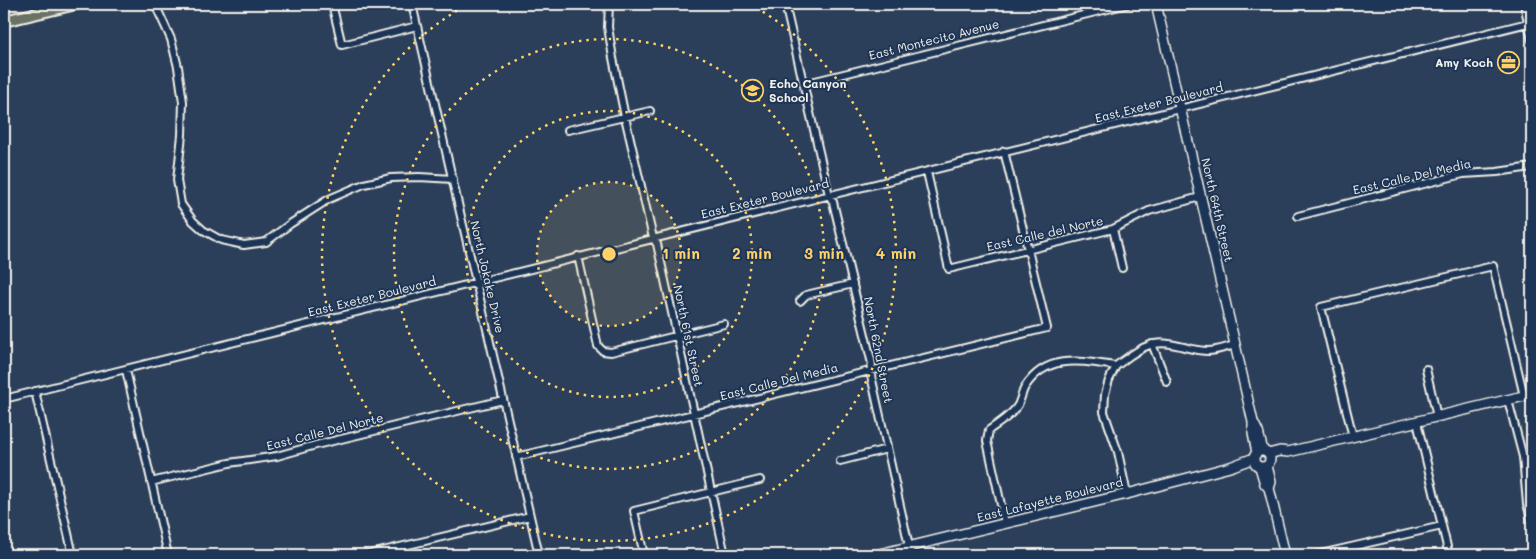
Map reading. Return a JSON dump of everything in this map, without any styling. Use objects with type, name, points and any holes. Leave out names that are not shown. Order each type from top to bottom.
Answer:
[{"type":"main road","points":[[4,21],[76,4]]},
{"type":"street","points":[[155,4],[171,39],[178,67],[183,102],[182,135],[177,180],[181,204],[193,222],[203,230],[221,240],[244,245],[266,242],[329,199],[364,184],[391,178],[453,179]]},
{"type":"street","points":[[332,4],[342,45],[417,26]]},
{"type":"street","name":"North Jokake Drive","points":[[412,4],[539,555]]},
{"type":"street","name":"North 61st Street","points":[[609,4],[608,27],[610,44],[625,117],[653,238],[657,244],[725,555]]},
{"type":"street","name":"North 62nd Street","points":[[785,4],[829,195],[833,202],[872,364],[870,371],[910,551]]},
{"type":"street","name":"East Montecito Avenue","points":[[803,84],[1128,4]]},
{"type":"street","name":"North 64th Street","points":[[1156,4],[1253,422],[1253,433],[1271,482],[1269,488],[1285,555]]},
{"type":"street","points":[[1524,4],[1530,23],[1532,40]]},
{"type":"street","name":"East Exeter Boulevard","points":[[4,399],[477,283],[578,256],[927,172],[1004,151],[1530,23]]},
{"type":"street","points":[[568,130],[650,111]]},
{"type":"street","points":[[1004,151],[1028,250]]},
{"type":"street","name":"East Calle Del Media","points":[[1298,216],[1463,174],[1497,172],[1532,166]]},
{"type":"street","name":"East Calle del Norte","points":[[927,172],[949,268],[1112,229],[1148,211],[1200,197]]},
{"type":"street","points":[[1112,229],[1122,268]]},
{"type":"street","name":"East Calle Del Media","points":[[516,457],[1047,328],[1028,250]]},
{"type":"street","points":[[578,256],[598,346],[603,351],[611,352],[724,324]]},
{"type":"street","points":[[1353,437],[1321,307],[1493,266],[1528,395]]},
{"type":"street","points":[[800,300],[806,295],[853,284]]},
{"type":"street","points":[[1127,494],[1118,452],[1104,412],[1105,394],[1116,366],[1138,350],[1152,344],[1169,343],[1209,351],[1235,345]]},
{"type":"street","points":[[1152,344],[1167,382]]},
{"type":"street","points":[[1005,524],[987,441],[989,430],[1003,420],[1017,406],[1024,388],[1034,375],[1045,367],[1062,362],[1087,362],[1116,366]]},
{"type":"street","points":[[1426,368],[1437,417]]},
{"type":"street","points":[[126,370],[168,555]]},
{"type":"street","points":[[36,391],[73,555]]},
{"type":"street","name":"East Lafayette Boulevard","points":[[875,555],[910,551],[1005,524],[1262,460],[1280,451],[1288,452],[1528,395]]},
{"type":"street","name":"East Calle Del Norte","points":[[151,482],[230,463],[291,453],[316,445],[503,400]]},
{"type":"street","points":[[1508,400],[1523,457],[1527,504],[1532,522]]},
{"type":"street","points":[[1417,422],[1449,555]]},
{"type":"street","points":[[840,461],[887,449]]},
{"type":"street","points":[[644,555],[634,511],[760,480]]},
{"type":"street","points":[[366,555],[530,516]]},
{"type":"street","points":[[1316,555],[1442,526]]},
{"type":"place","name":"Amy Koch","points":[[1509,63]]},
{"type":"place","name":"Echo Canyon School","points":[[753,91]]}]
